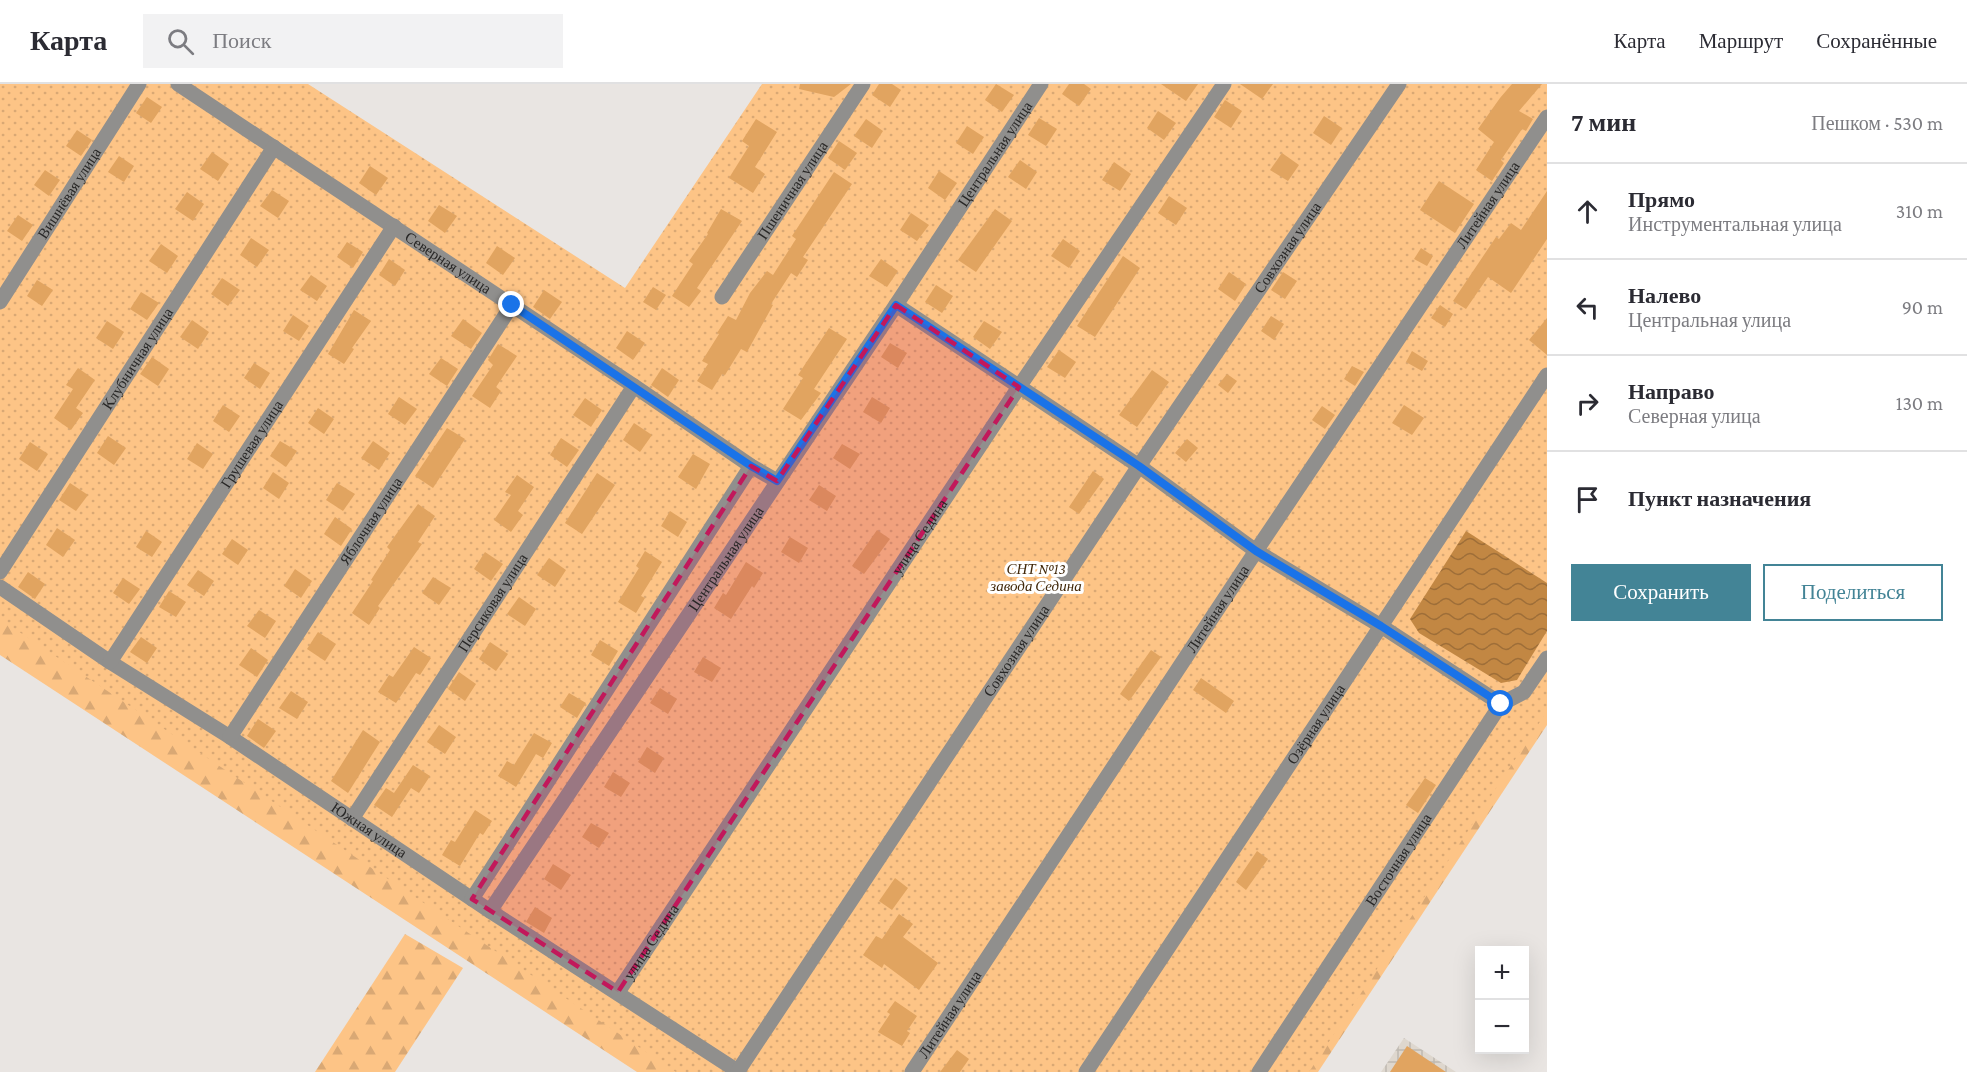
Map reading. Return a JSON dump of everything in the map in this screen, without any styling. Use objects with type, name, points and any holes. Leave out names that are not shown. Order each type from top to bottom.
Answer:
[{"type":"street","name":"Вишнёвая улица","points":[[0,302],[139,84]]},
{"type":"street","name":"Северная улица","points":[[178,84],[751,466],[777,481]]},
{"type":"street","name":"Пшеничная улица","points":[[722,297],[863,84]]},
{"type":"street","name":"Центральная улица","points":[[490,911],[896,305],[1041,84]]},
{"type":"street","name":"улица Седина","points":[[618,992],[1224,84]]},
{"type":"street","name":"Совхозная улица","points":[[738,1072],[1139,466],[1399,84]]},
{"type":"street","name":"Литейная улица","points":[[912,1072],[1256,551],[1547,117]]},
{"type":"street","name":"Клубничная улица","points":[[0,572],[274,147]]},
{"type":"street","name":"Грушевая улица","points":[[110,662],[394,226]]},
{"type":"street","name":"Яблочная улица","points":[[230,737],[512,305]]},
{"type":"street","points":[[896,305],[1139,466],[1256,551],[1381,626],[1501,704]]},
{"type":"street","name":"Озёрная улица","points":[[1086,1072],[1547,375]]},
{"type":"street","name":"Персиковая улица","points":[[352,819],[634,386]]},
{"type":"street","name":"Центральная улица","points":[[472,899],[751,466]]},
{"type":"street","name":"Южная улица","points":[[0,587],[110,662],[230,737],[490,911],[738,1072]]},
{"type":"street","name":"Восточная улица","points":[[1259,1072],[1501,704],[1524,692],[1547,658]]},
{"type":"highlighted area","points":[[896,305],[1019,387],[618,992],[472,899],[751,466],[777,481]]},
{"type":"shaded area","points":[[1404,1038],[1456,1072],[1381,1072]]},
{"type":"green space","name":"СНТ №13 завода Седина","points":[[0,84],[308,84],[625,288],[762,84],[1547,84],[1547,711],[1309,1072],[676,1072],[0,619]]},
{"type":"green space","points":[[0,607],[719,1072],[637,1072],[0,655]]},
{"type":"green space","points":[[1547,657],[1547,725],[1318,1072],[1271,1072]]},
{"type":"green space","points":[[405,934],[463,968],[395,1072],[315,1072]]},
{"type":"water","points":[[1466,531],[1547,583],[1547,631],[1517,680],[1501,683],[1419,633],[1410,619]]},
{"type":"building","points":[[800,84],[851,84],[834,97],[799,89]]},
{"type":"building","points":[[879,84],[892,84],[901,90],[890,107],[872,95]]},
{"type":"building","points":[[996,84],[1014,95],[1002,112],[985,100]]},
{"type":"building","points":[[1069,84],[1084,84],[1091,89],[1079,106],[1062,94]]},
{"type":"building","points":[[1161,84],[1198,84],[1186,101]]},
{"type":"building","points":[[1240,84],[1273,84],[1262,99]]},
{"type":"building","points":[[1512,84],[1542,84],[1519,111],[1533,119],[1526,131],[1522,129],[1501,160],[1504,163],[1492,181],[1476,170],[1494,142],[1478,129]]},
{"type":"building","points":[[147,97],[162,107],[151,123],[136,113]]},
{"type":"building","points":[[1225,100],[1242,111],[1231,128],[1214,117]]},
{"type":"building","points":[[1158,111],[1176,123],[1164,140],[1147,128]]},
{"type":"building","points":[[1324,116],[1342,128],[1331,145],[1313,133]]},
{"type":"building","points":[[1039,118],[1057,129],[1046,146],[1028,135]]},
{"type":"building","points":[[756,119],[777,132],[755,167],[765,174],[753,193],[729,178],[749,146],[742,141]]},
{"type":"building","points":[[866,119],[883,131],[872,148],[854,136]]},
{"type":"building","points":[[967,126],[984,137],[973,154],[956,143]]},
{"type":"building","points":[[77,130],[92,140],[81,156],[66,146]]},
{"type":"building","points":[[839,141],[857,153],[845,170],[828,158]]},
{"type":"building","points":[[212,152],[229,164],[218,181],[200,169]]},
{"type":"building","points":[[1282,153],[1299,165],[1288,181],[1270,170]]},
{"type":"building","points":[[119,156],[134,166],[124,182],[108,172]]},
{"type":"building","points":[[1020,160],[1037,172],[1026,189],[1008,177]]},
{"type":"building","points":[[1114,162],[1131,174],[1120,191],[1102,180]]},
{"type":"building","points":[[370,166],[388,178],[376,195],[359,183]]},
{"type":"building","points":[[45,170],[60,180],[49,196],[34,185]]},
{"type":"building","points":[[939,171],[957,183],[945,200],[928,188]]},
{"type":"building","points":[[834,172],[852,184],[803,257],[808,260],[797,277],[791,273],[771,304],[773,305],[747,352],[741,349],[725,375],[722,374],[712,390],[697,381],[708,364],[702,361],[728,316],[736,320],[750,293],[767,271],[773,275],[796,239],[792,236]]},
{"type":"building","points":[[1439,181],[1474,204],[1455,233],[1420,210]]},
{"type":"building","points":[[272,190],[289,201],[278,218],[260,206]]},
{"type":"building","points":[[1547,191],[1547,239],[1511,293],[1488,277],[1466,309],[1453,301],[1496,237],[1499,239],[1511,223],[1521,230]]},
{"type":"building","points":[[187,192],[204,204],[193,221],[175,209]]},
{"type":"building","points":[[1169,196],[1187,208],[1176,225],[1158,213]]},
{"type":"building","points":[[439,205],[457,216],[445,233],[428,221]]},
{"type":"building","points":[[721,209],[742,221],[697,288],[701,291],[689,307],[672,296],[693,264],[689,261],[708,234]]},
{"type":"building","points":[[995,209],[1012,221],[976,272],[958,260]]},
{"type":"building","points":[[911,213],[929,225],[917,241],[900,230]]},
{"type":"building","points":[[18,215],[33,225],[22,241],[7,231]]},
{"type":"building","points":[[251,238],[269,250],[257,267],[240,255]]},
{"type":"building","points":[[1063,239],[1080,251],[1069,268],[1051,256]]},
{"type":"building","points":[[347,242],[363,252],[353,268],[337,257]]},
{"type":"building","points":[[161,244],[178,256],[167,273],[149,261]]},
{"type":"building","points":[[497,246],[515,258],[503,275],[486,263]]},
{"type":"building","points":[[1421,248],[1433,256],[1427,266],[1414,259]]},
{"type":"building","points":[[1123,256],[1140,268],[1095,337],[1077,326]]},
{"type":"building","points":[[389,259],[405,270],[395,286],[379,275]]},
{"type":"building","points":[[881,259],[898,271],[887,287],[869,276]]},
{"type":"building","points":[[1229,272],[1246,284],[1235,301],[1218,289]]},
{"type":"building","points":[[1283,272],[1297,281],[1285,299],[1271,290]]},
{"type":"building","points":[[311,275],[327,286],[317,301],[300,290]]},
{"type":"building","points":[[222,278],[240,290],[228,306],[211,294]]},
{"type":"building","points":[[37,280],[53,290],[42,306],[27,296]]},
{"type":"building","points":[[936,285],[953,296],[942,313],[925,302]]},
{"type":"building","points":[[653,287],[666,295],[656,310],[643,302]]},
{"type":"building","points":[[544,290],[562,302],[550,319],[533,307]]},
{"type":"building","points":[[141,292],[159,303],[147,320],[130,309]]},
{"type":"building","points":[[1440,305],[1453,314],[1445,327],[1431,318]]},
{"type":"building","points":[[354,310],[371,321],[344,364],[328,354]]},
{"type":"building","points":[[293,315],[309,326],[299,341],[283,331]]},
{"type":"building","points":[[1271,316],[1284,324],[1274,340],[1261,331]]},
{"type":"building","points":[[1547,318],[1547,355],[1529,340]]},
{"type":"building","points":[[463,319],[482,333],[471,349],[451,336]]},
{"type":"building","points":[[192,320],[209,332],[198,349],[180,337]]},
{"type":"building","points":[[107,321],[124,332],[113,349],[96,338]]},
{"type":"building","points":[[984,321],[1002,332],[990,349],[973,337]]},
{"type":"building","points":[[829,328],[847,339],[814,389],[821,393],[801,420],[783,409],[803,378],[798,375]]},
{"type":"building","points":[[627,331],[645,343],[633,360],[616,348]]},
{"type":"building","points":[[890,343],[907,353],[898,368],[881,357]]},
{"type":"building","points":[[498,344],[517,356],[496,387],[501,391],[490,408],[472,396],[493,365],[488,360]]},
{"type":"building","points":[[1059,350],[1076,362],[1065,378],[1047,367]]},
{"type":"building","points":[[1412,351],[1428,361],[1422,371],[1406,362]]},
{"type":"building","points":[[152,357],[169,369],[158,386],[140,374]]},
{"type":"building","points":[[441,358],[458,369],[447,386],[429,374]]},
{"type":"building","points":[[254,363],[270,373],[260,389],[244,378]]},
{"type":"building","points":[[1352,366],[1364,372],[1355,386],[1344,379]]},
{"type":"building","points":[[78,368],[95,380],[76,408],[83,413],[71,430],[54,418],[73,389],[66,385]]},
{"type":"building","points":[[662,368],[679,380],[668,397],[651,385]]},
{"type":"building","points":[[1152,370],[1169,382],[1137,427],[1119,415]]},
{"type":"building","points":[[1227,374],[1237,381],[1228,393],[1218,385]]},
{"type":"building","points":[[399,397],[417,409],[405,425],[388,414]]},
{"type":"building","points":[[872,397],[890,408],[881,423],[863,412]]},
{"type":"building","points":[[585,398],[602,410],[591,427],[573,415]]},
{"type":"building","points":[[223,405],[240,416],[229,432],[213,421]]},
{"type":"building","points":[[1404,405],[1424,418],[1412,435],[1392,423]]},
{"type":"building","points":[[1322,406],[1335,415],[1325,429],[1312,420]]},
{"type":"building","points":[[318,408],[334,419],[324,434],[308,423]]},
{"type":"building","points":[[634,423],[652,435],[640,452],[623,440]]},
{"type":"building","points":[[447,428],[465,439],[433,488],[415,476]]},
{"type":"building","points":[[108,436],[126,448],[114,465],[97,453]]},
{"type":"building","points":[[561,438],[579,450],[567,467],[550,455]]},
{"type":"building","points":[[1187,439],[1198,448],[1186,462],[1175,453]]},
{"type":"building","points":[[280,441],[297,451],[286,467],[270,456]]},
{"type":"building","points":[[373,441],[390,453],[379,470],[361,458]]},
{"type":"building","points":[[30,442],[48,454],[37,471],[19,459]]},
{"type":"building","points":[[197,443],[213,454],[203,469],[187,459]]},
{"type":"building","points":[[842,444],[860,454],[850,469],[833,458]]},
{"type":"building","points":[[693,454],[710,464],[696,489],[678,477]]},
{"type":"building","points":[[1093,471],[1104,479],[1079,514],[1069,507]]},
{"type":"building","points":[[273,472],[289,483],[279,499],[263,488]]},
{"type":"building","points":[[597,473],[615,485],[582,534],[565,523]]},
{"type":"building","points":[[517,475],[534,487],[518,511],[523,515],[511,532],[494,520],[511,495],[505,492]]},
{"type":"building","points":[[70,483],[88,495],[76,511],[59,500]]},
{"type":"building","points":[[337,483],[355,494],[343,511],[326,500]]},
{"type":"building","points":[[819,485],[836,496],[827,511],[809,500]]},
{"type":"building","points":[[418,504],[435,516],[418,542],[422,544],[378,606],[380,608],[369,625],[352,613],[390,550],[387,547]]},
{"type":"building","points":[[670,511],[687,522],[678,537],[661,526]]},
{"type":"building","points":[[335,517],[352,529],[341,546],[324,534]]},
{"type":"building","points":[[57,528],[75,540],[63,557],[46,545]]},
{"type":"building","points":[[877,530],[890,539],[864,574],[852,566]]},
{"type":"building","points":[[146,531],[162,542],[152,557],[136,547]]},
{"type":"building","points":[[790,537],[808,548],[799,563],[781,552]]},
{"type":"building","points":[[232,539],[248,550],[238,565],[222,554]]},
{"type":"building","points":[[645,551],[662,562],[641,596],[645,598],[636,613],[618,602],[639,568],[636,566]]},
{"type":"building","points":[[485,552],[503,564],[491,581],[474,569]]},
{"type":"building","points":[[549,558],[566,570],[555,587],[537,575]]},
{"type":"building","points":[[746,562],[763,573],[731,619],[714,608],[723,593],[726,595]]},
{"type":"building","points":[[295,569],[312,581],[301,598],[284,586]]},
{"type":"building","points":[[198,570],[214,581],[204,596],[187,585]]},
{"type":"building","points":[[28,572],[45,584],[35,599],[18,587]]},
{"type":"building","points":[[433,577],[451,588],[439,605],[422,593]]},
{"type":"building","points":[[123,578],[140,589],[129,604],[113,593]]},
{"type":"building","points":[[169,591],[186,602],[176,617],[159,607]]},
{"type":"building","points":[[519,597],[536,609],[525,626],[507,614]]},
{"type":"building","points":[[259,610],[276,621],[265,638],[247,626]]},
{"type":"building","points":[[318,632],[336,644],[325,661],[307,649]]},
{"type":"building","points":[[141,637],[157,648],[147,663],[130,652]]},
{"type":"building","points":[[600,640],[618,651],[609,666],[591,655]]},
{"type":"building","points":[[490,642],[508,654],[496,671],[479,659]]},
{"type":"building","points":[[414,647],[431,658],[420,675],[416,673],[396,703],[378,692],[389,675],[393,677]]},
{"type":"building","points":[[251,648],[268,660],[257,677],[239,665]]},
{"type":"building","points":[[1151,650],[1161,657],[1129,701],[1120,694]]},
{"type":"building","points":[[703,657],[721,668],[712,682],[694,672]]},
{"type":"building","points":[[459,672],[476,684],[465,701],[448,689]]},
{"type":"building","points":[[1201,678],[1234,701],[1226,713],[1193,690]]},
{"type":"building","points":[[660,688],[677,699],[668,714],[650,703]]},
{"type":"building","points":[[291,691],[308,702],[297,719],[279,708]]},
{"type":"building","points":[[569,693],[586,703],[577,718],[560,707]]},
{"type":"building","points":[[258,719],[276,731],[264,748],[247,736]]},
{"type":"building","points":[[439,725],[456,737],[445,754],[427,742]]},
{"type":"building","points":[[363,730],[380,742],[348,793],[331,781]]},
{"type":"building","points":[[534,733],[552,743],[543,758],[536,754],[516,787],[498,776],[507,761],[514,765]]},
{"type":"building","points":[[647,747],[664,758],[655,773],[638,762]]},
{"type":"building","points":[[413,765],[430,776],[419,793],[411,788],[392,817],[374,805],[386,788],[394,793]]},
{"type":"building","points":[[613,772],[630,783],[621,797],[604,787]]},
{"type":"building","points":[[1425,778],[1436,785],[1418,813],[1406,805]]},
{"type":"building","points":[[475,810],[492,821],[483,835],[480,833],[460,866],[442,855],[451,840],[455,842]]},
{"type":"building","points":[[591,823],[609,833],[599,848],[582,837]]},
{"type":"building","points":[[1257,851],[1268,859],[1246,890],[1236,882]]},
{"type":"building","points":[[553,864],[571,875],[561,890],[544,879]]},
{"type":"building","points":[[895,878],[908,888],[892,910],[879,901]]},
{"type":"building","points":[[535,907],[552,918],[544,933],[526,922]]},
{"type":"building","points":[[899,914],[913,924],[903,937],[938,963],[919,990],[884,964],[882,968],[863,955],[876,936],[882,939]]},
{"type":"building","points":[[895,1001],[917,1016],[907,1031],[910,1033],[902,1046],[878,1032],[890,1014],[887,1012]]},
{"type":"building","points":[[1407,1046],[1446,1072],[1390,1072]]},
{"type":"building","points":[[957,1050],[969,1059],[960,1072],[940,1072]]},
{"type":"route","points":[[512,305],[751,466],[777,481],[896,305],[1139,466],[1256,551],[1381,626],[1501,704]]}]
